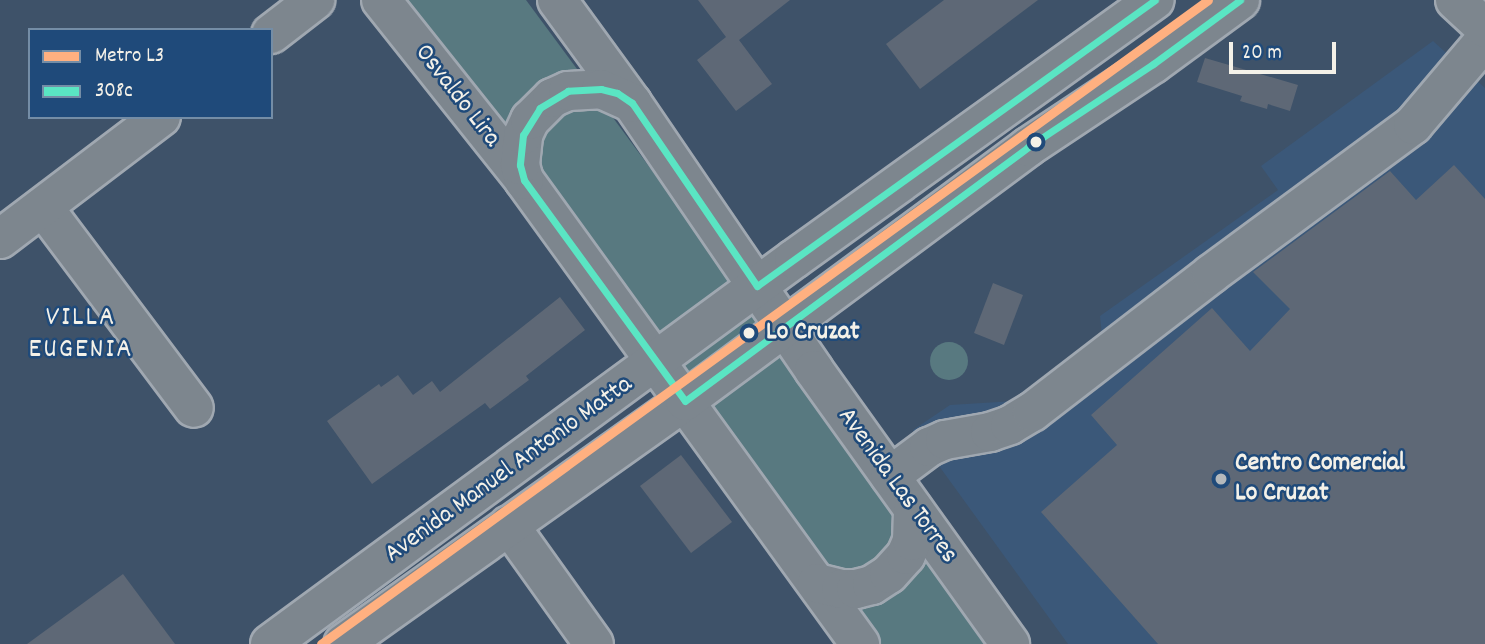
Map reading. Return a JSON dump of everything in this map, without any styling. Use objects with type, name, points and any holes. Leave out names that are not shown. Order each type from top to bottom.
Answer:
[{"type":"street","points":[[273,32],[316,0]]},
{"type":"street","name":"Osvaldo Lira","points":[[381,0],[524,180],[657,362]]},
{"type":"street","points":[[557,0],[632,103],[757,286]]},
{"type":"street","name":"Avenida Manuel Antonio Matta","points":[[270,644],[757,286],[1155,0]]},
{"type":"street","name":"Avenida Manuel Antonio Matta","points":[[343,644],[685,401],[1028,147],[1240,0]]},
{"type":"street","points":[[1455,0],[1485,28]]},
{"type":"street","points":[[890,476],[929,447],[945,440],[990,432],[1010,425],[1031,412],[1413,125],[1485,40]]},
{"type":"street","points":[[524,180],[520,165],[523,135],[535,114],[552,98],[576,89],[601,89],[632,103]]},
{"type":"street","points":[[0,239],[158,119]]},
{"type":"street","points":[[43,207],[194,408]]},
{"type":"street","name":"Avenida Las Torres","points":[[757,286],[1010,644]]},
{"type":"street","points":[[657,362],[860,644]]},
{"type":"street","points":[[817,583],[841,589],[856,589],[872,585],[889,574],[906,555],[912,541],[913,509]]},
{"type":"street","points":[[509,525],[594,644]]},
{"type":"shaded area","points":[[1433,41],[1485,88],[1485,644],[1068,644],[913,430],[950,405],[1015,401],[1102,336],[1100,316],[1278,190],[1261,166]]},
{"type":"green space","points":[[401,0],[526,0],[744,295],[984,644],[880,644]]},
{"type":"green space","points":[[949,342],[962,348],[968,361],[962,374],[949,380],[936,374],[930,361],[936,348]]},
{"type":"building","points":[[698,0],[790,0],[739,40],[772,84],[736,111],[697,60],[726,37]]},
{"type":"building","points":[[944,0],[1038,0],[920,89],[886,44]]},
{"type":"building","points":[[1205,58],[1298,85],[1290,111],[1268,104],[1267,109],[1240,101],[1242,96],[1197,82]]},
{"type":"building","points":[[1454,165],[1485,199],[1485,644],[1158,644],[1041,512],[1117,445],[1091,415],[1212,308],[1250,351],[1290,309],[1253,272],[1390,171],[1416,200]]},
{"type":"building","points":[[993,283],[1023,295],[1004,345],[974,333]]},
{"type":"building","points":[[560,297],[585,330],[526,376],[529,380],[490,409],[485,403],[372,484],[327,421],[379,384],[381,387],[398,375],[413,395],[432,381],[440,392]]},
{"type":"building","points":[[681,455],[732,522],[691,553],[640,486]]},
{"type":"building","points":[[123,574],[175,644],[27,644]]},
{"type":"metro line","name":"L3","points":[[321,644],[1208,0]]},
{"type":"transit line","name":"308c","points":[[1155,0],[757,286],[632,103],[617,93],[601,89],[568,91],[540,108],[523,135],[520,165],[524,180],[685,401],[1028,147],[1153,64],[1240,0]]},
{"type":"place","name":"Lo Cruzat","points":[[749,333]]},
{"type":"place","name":"Centro Comercial Lo Cruzat","points":[[1221,479]]},
{"type":"district","name":"VILLA EUGENIA","points":[[81,335]]}]
